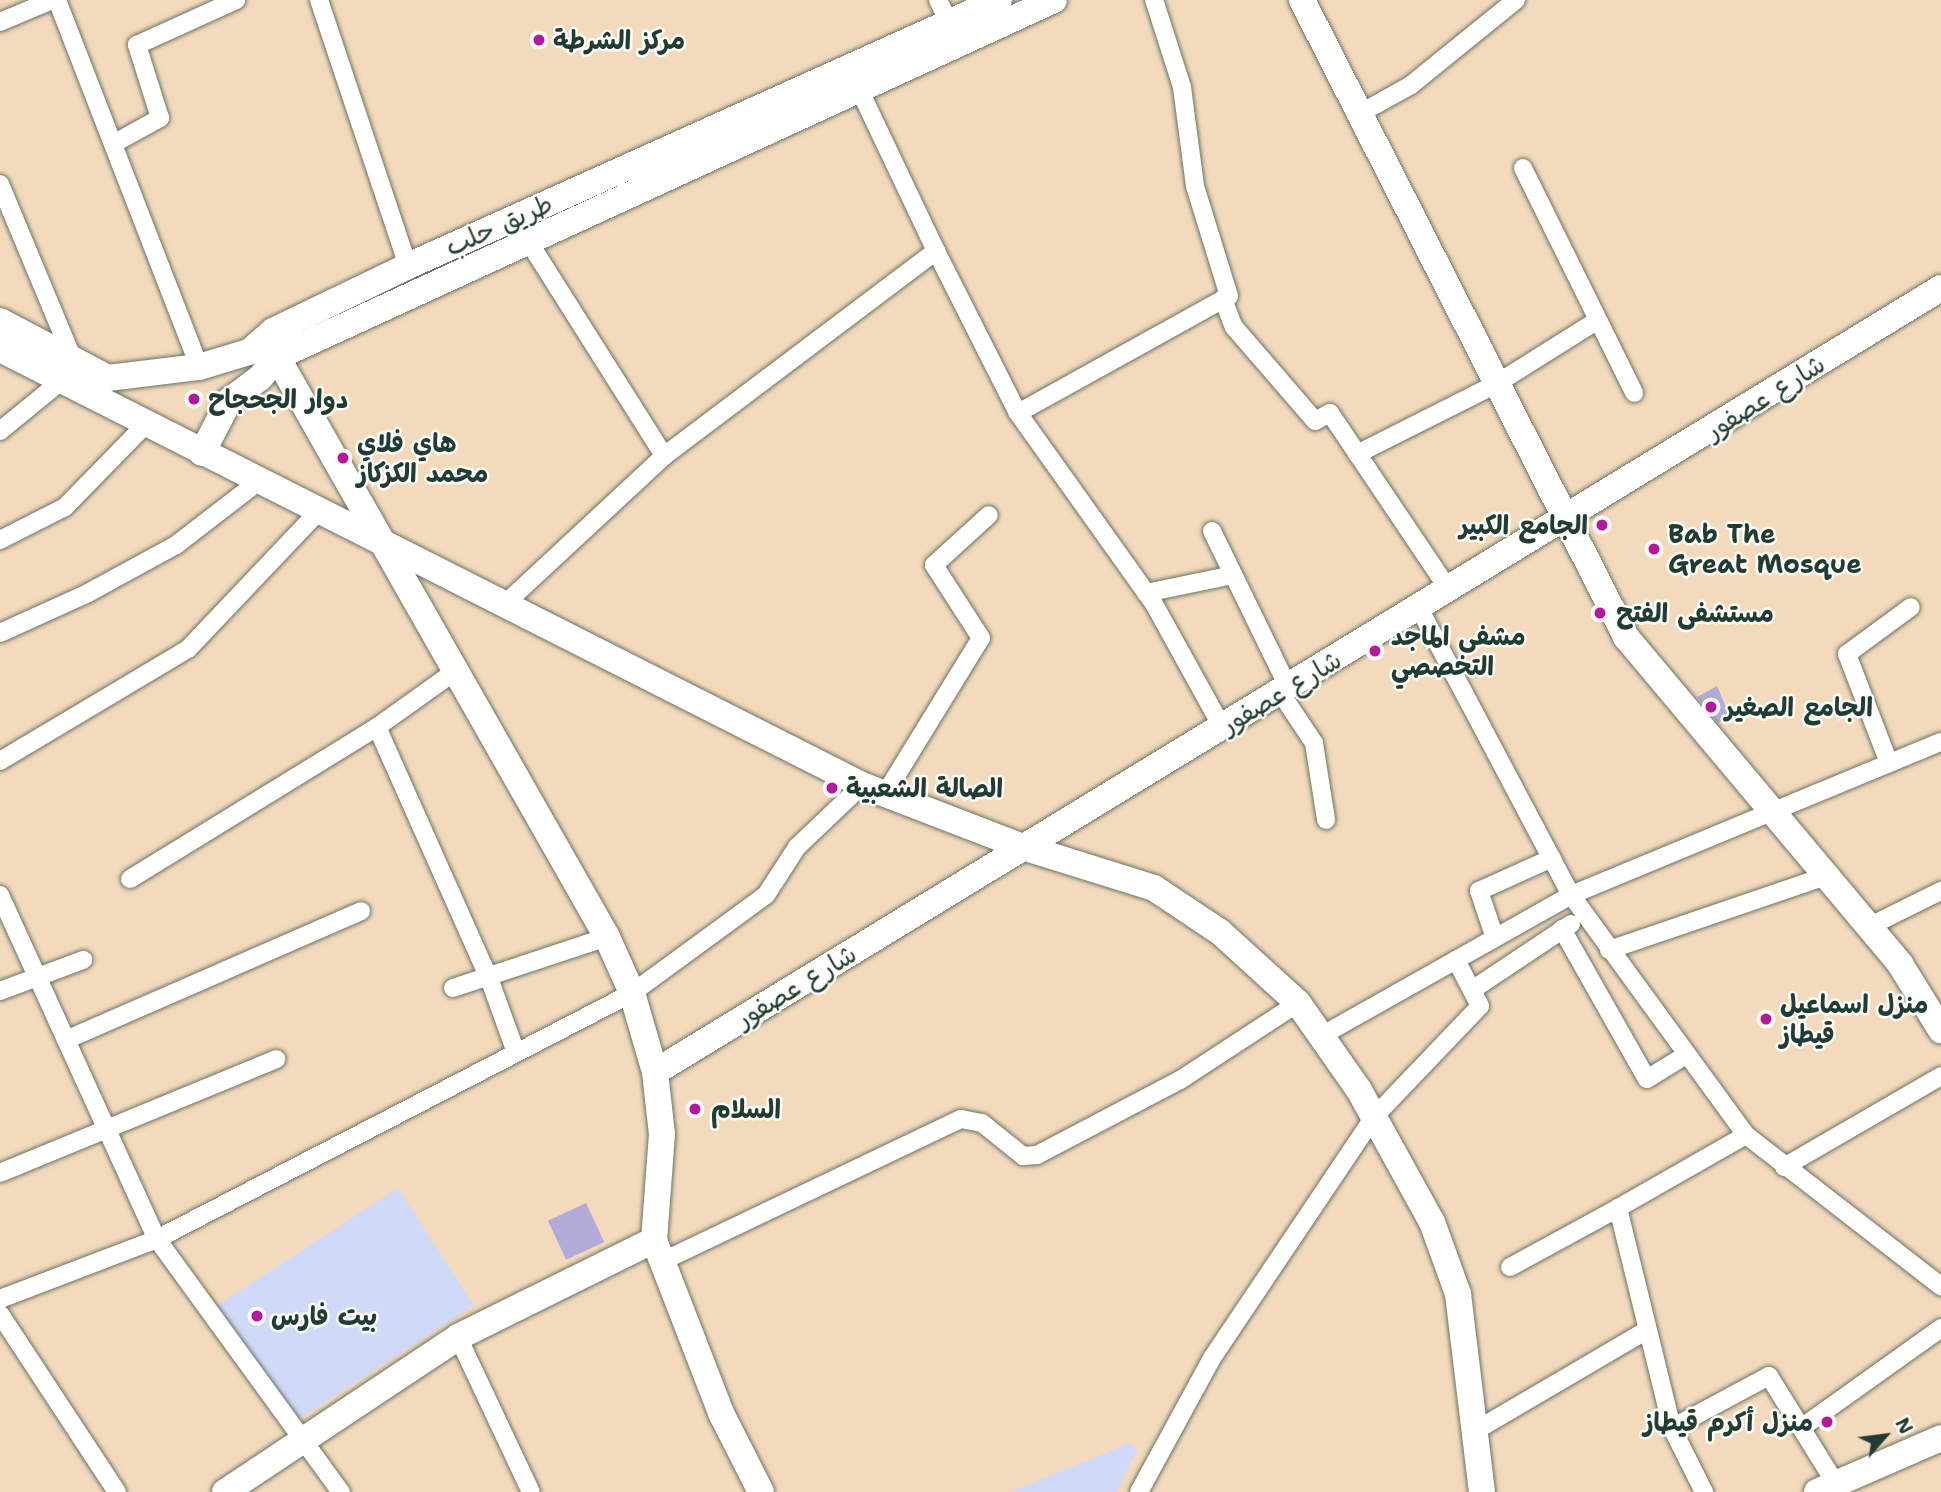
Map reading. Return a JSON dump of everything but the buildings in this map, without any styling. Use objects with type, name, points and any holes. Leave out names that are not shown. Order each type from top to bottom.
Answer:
[{"type":"main road","name":"طريق حلب","points":[[106,391],[249,352],[273,331],[943,12],[999,0]]},
{"type":"main road","points":[[202,453],[229,401],[260,378],[277,356],[527,239],[1054,0]]},
{"type":"main road","points":[[1302,0],[1626,637],[1866,928],[1900,964],[1941,1030]]},
{"type":"main road","name":"شارع عصفور","points":[[655,1072],[1565,520],[1941,288]]},
{"type":"main road","points":[[0,321],[67,370],[106,391],[146,425],[507,603],[874,790],[1023,847],[1154,888],[1220,932],[1298,1003],[1374,1117],[1432,1222],[1458,1294],[1482,1492]]},
{"type":"main road","points":[[0,349],[67,370]]},
{"type":"main road","points":[[249,352],[260,378]]},
{"type":"main road","points":[[277,356],[607,937],[632,993],[655,1072],[662,1135],[659,1250],[722,1415],[761,1492]]},
{"type":"main road","points":[[225,1492],[458,1337],[659,1250]]},
{"type":"main road","points":[[1827,1488],[1941,1438]]},
{"type":"street","points":[[0,22],[52,0]]},
{"type":"street","points":[[57,0],[199,367]]},
{"type":"street","points":[[113,144],[160,118],[137,45],[236,0]]},
{"type":"street","points":[[319,0],[408,266]]},
{"type":"street","points":[[1018,413],[1229,296],[1195,186],[1182,87],[1154,0]]},
{"type":"street","points":[[1359,114],[1411,85],[1516,0]]},
{"type":"street","points":[[858,88],[1018,413],[1146,593],[1222,727]]},
{"type":"street","points":[[1523,168],[1634,393]]},
{"type":"street","points":[[0,184],[67,370],[0,431]]},
{"type":"street","points":[[527,239],[664,456]]},
{"type":"street","points":[[507,603],[664,456],[936,251]]},
{"type":"street","points":[[1223,299],[1234,327],[1315,421],[1330,413],[1448,590]]},
{"type":"street","points":[[1357,454],[1496,384],[1598,320]]},
{"type":"street","points":[[0,540],[65,507],[146,425]]},
{"type":"street","points":[[0,633],[88,593],[176,545],[259,481]]},
{"type":"street","points":[[0,761],[188,649],[320,510]]},
{"type":"street","points":[[0,1299],[157,1239],[515,1050],[632,993],[766,895],[797,847],[874,790],[981,638],[934,565],[989,515]]},
{"type":"street","points":[[1212,531],[1284,690],[1314,743],[1326,820]]},
{"type":"street","points":[[1146,593],[1233,575]]},
{"type":"street","points":[[1889,763],[1847,654],[1911,607]]},
{"type":"street","points":[[1419,608],[1522,796],[1583,915],[1746,1135],[1941,1286]]},
{"type":"street","points":[[130,879],[377,727],[457,670]]},
{"type":"street","points":[[377,727],[444,886],[489,978],[515,1050]]},
{"type":"street","points":[[1321,1036],[1571,895],[1941,742]]},
{"type":"street","points":[[1494,938],[1479,891],[1552,858]]},
{"type":"street","points":[[1609,950],[1731,911],[1824,877]]},
{"type":"street","points":[[1866,928],[1941,891]]},
{"type":"street","points":[[0,895],[157,1239],[301,1441],[341,1492]]},
{"type":"street","points":[[66,1040],[361,911]]},
{"type":"street","points":[[1139,1492],[1212,1358],[1374,1117],[1476,998],[1583,915]]},
{"type":"street","points":[[1562,929],[1647,1079],[1686,1055]]},
{"type":"street","points":[[453,988],[607,937]]},
{"type":"street","points":[[0,991],[83,960]]},
{"type":"street","points":[[1456,960],[1476,998]]},
{"type":"street","points":[[659,1250],[961,1119],[982,1123],[1023,1156],[1037,1155],[1180,1080],[1298,1003]]},
{"type":"street","points":[[0,1174],[276,1059]]},
{"type":"street","points":[[1784,1167],[1941,1076]]},
{"type":"street","points":[[1510,1267],[1746,1135]]},
{"type":"street","points":[[1618,1208],[1672,1428],[1704,1492]]},
{"type":"street","points":[[0,1314],[117,1492]]},
{"type":"street","points":[[1801,1428],[1941,1328]]},
{"type":"street","points":[[1475,1431],[1647,1330]]},
{"type":"street","points":[[458,1337],[531,1492]]},
{"type":"street","points":[[1672,1428],[1769,1376],[1801,1428],[1827,1488]]},
{"type":"shaded area","points":[[398,1188],[474,1305],[291,1425],[214,1307]]},
{"type":"shaded area","points":[[1130,1443],[1137,1450],[1117,1492],[1010,1492]]},
{"type":"place","name":"مركز الشرطة","points":[[539,40]]},
{"type":"place","name":"دوار الجحجاح","points":[[194,399]]},
{"type":"place","name":"هاي فلاي محمد الكزكاز","points":[[343,458]]},
{"type":"place","name":"الجامع الكبير","points":[[1602,525]]},
{"type":"place","name":"Bab The Great Mosque","points":[[1654,549]]},
{"type":"place","name":"مستشفى الفتح","points":[[1600,613]]},
{"type":"place","name":"مشفى الماجد التخصصي","points":[[1375,651]]},
{"type":"place","name":"الجامع الصغير","points":[[1711,707]]},
{"type":"place","name":"الصالة الشعبية","points":[[832,788]]},
{"type":"place","name":"منزل اسماعيل قيطاز","points":[[1766,1019]]},
{"type":"place","name":"السلام","points":[[695,1109]]},
{"type":"place","name":"بيت فارس","points":[[257,1316]]},
{"type":"place","name":"منزل أكرم قيطاز","points":[[1827,1422]]}]
